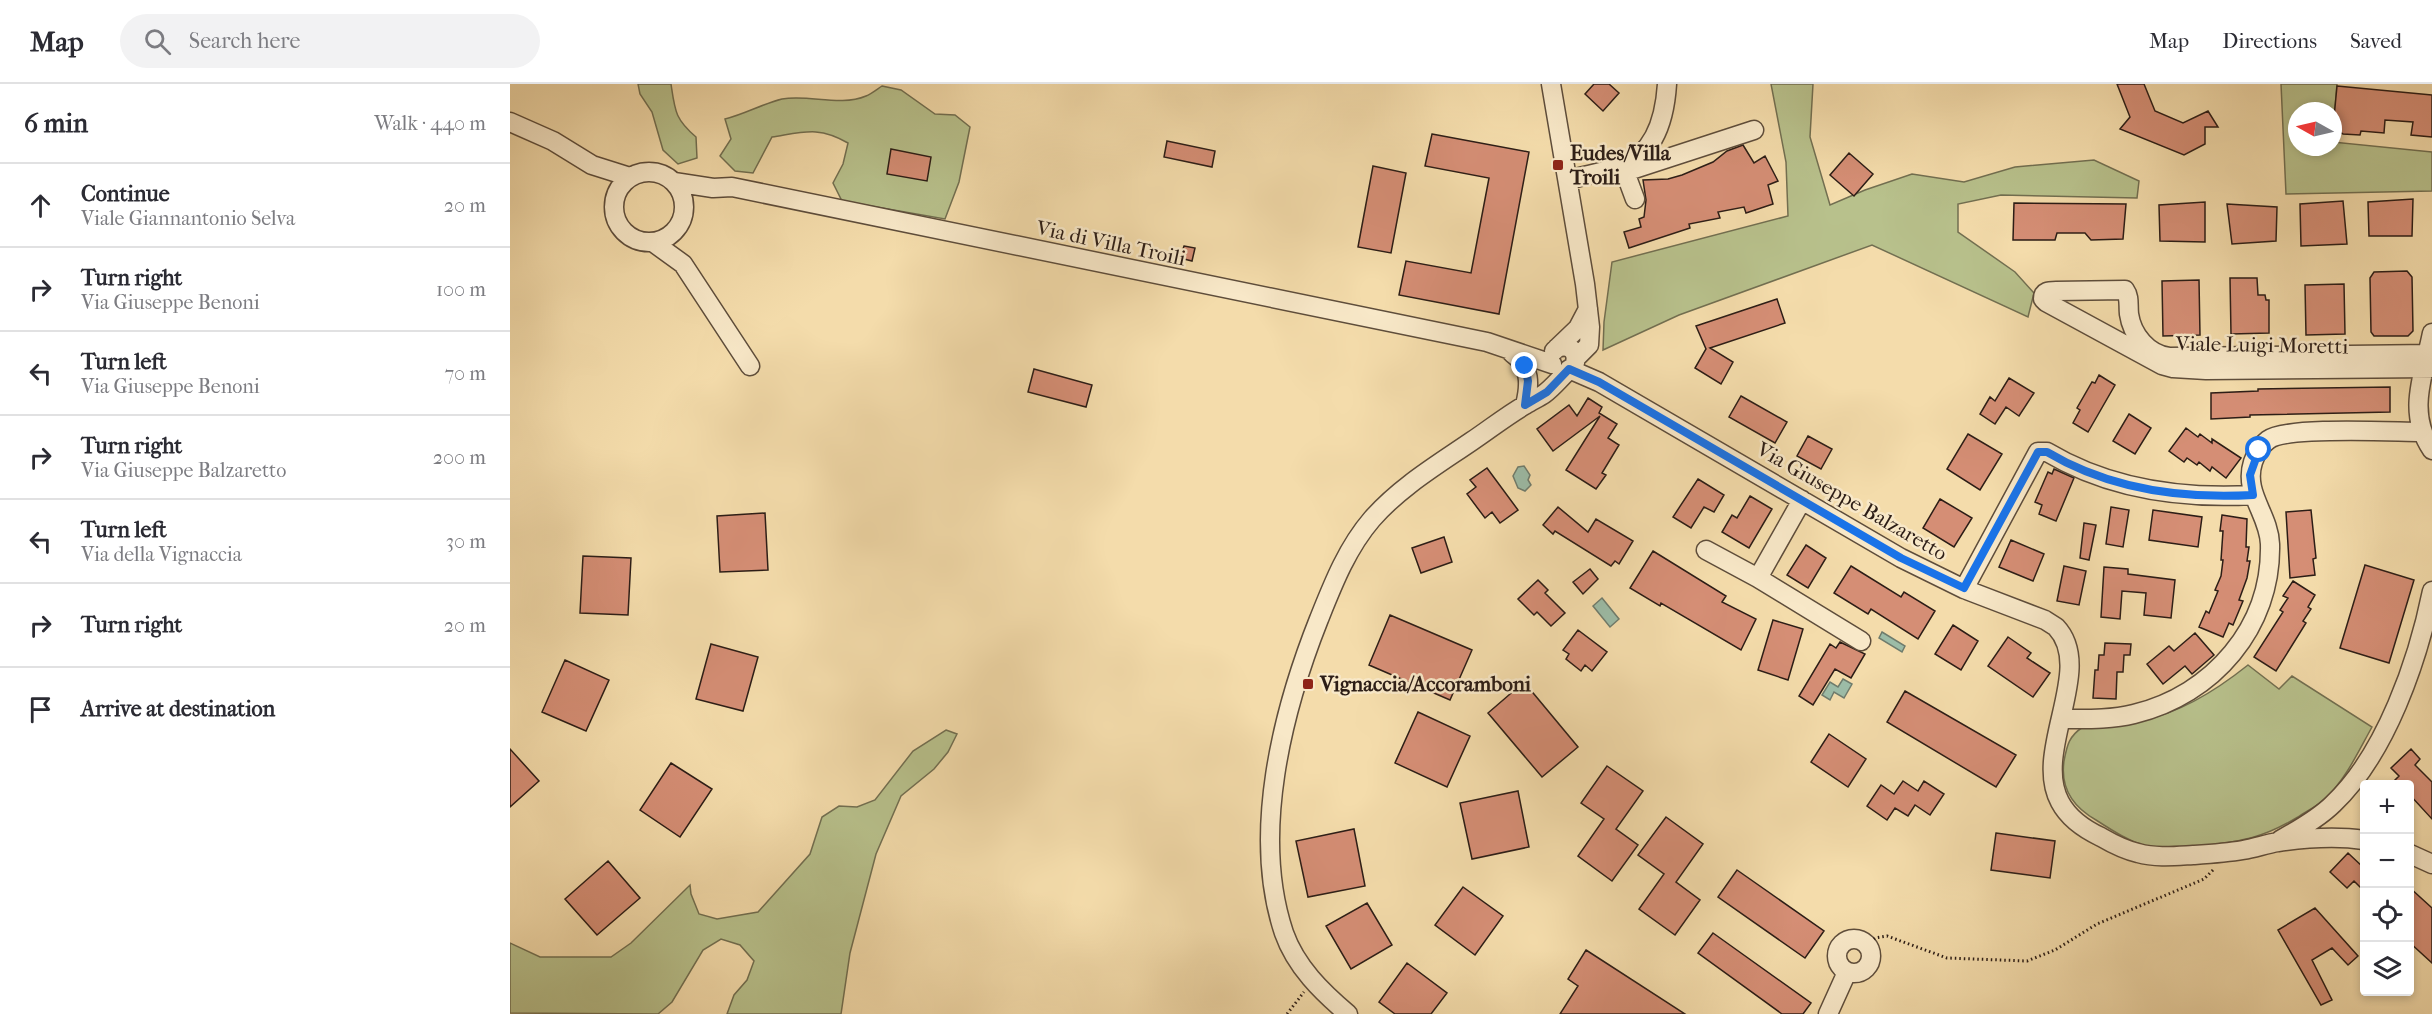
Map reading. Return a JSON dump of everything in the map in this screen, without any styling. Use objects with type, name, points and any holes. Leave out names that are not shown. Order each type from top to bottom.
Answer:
[{"type":"street","points":[[1348,1014],[1313,981],[1295,956],[1284,933],[1276,896],[1272,849],[1276,770],[1286,716],[1306,650],[1346,558],[1371,520],[1395,496],[1421,476],[1525,405],[1563,360],[1588,309],[1551,84]]},
{"type":"street","points":[[1624,169],[1647,147],[1659,128],[1666,107],[1667,84]]},
{"type":"street","name":"Via di Villa Troili","points":[[510,122],[553,141],[592,165],[630,177],[642,172],[653,172],[674,182],[713,188],[732,188],[1500,345],[1563,360]]},
{"type":"street","points":[[1568,180],[1624,169],[1754,130]]},
{"type":"street","name":"Via di Villa Troili","points":[[592,165],[615,198],[615,214],[621,229],[632,238],[654,243]]},
{"type":"street","points":[[1624,169],[1635,199]]},
{"type":"street","points":[[615,198],[621,186],[630,177]]},
{"type":"street","points":[[674,182],[683,198],[681,219],[683,264]]},
{"type":"street","points":[[654,243],[667,238],[681,219],[713,188]]},
{"type":"street","points":[[654,243],[683,264],[750,366]]},
{"type":"street","points":[[2083,321],[2079,310],[2081,302],[2094,290]]},
{"type":"street","name":"Viale Luigi Moretti","points":[[2126,290],[2130,317],[2137,335],[2144,344],[2160,355],[2169,357],[2429,361],[2189,370],[2162,365],[2046,302],[2043,295],[2045,292],[2054,291],[2126,290]]},
{"type":"street","points":[[2116,339],[2124,330],[2130,317]]},
{"type":"street","points":[[2432,333],[2429,361],[2418,401],[2421,432],[2432,450]]},
{"type":"street","points":[[1500,345],[1519,358],[1525,366],[1528,381],[1525,405]]},
{"type":"street","name":"Via Giuseppe Balzaretto","points":[[1563,360],[1901,558],[1964,588],[2045,620],[2056,627],[2068,647],[2070,662],[2053,755],[2052,782],[2062,806],[2076,822],[2112,843],[2140,854],[2164,856],[2220,853],[2250,849],[2276,842],[2334,838],[2360,840]]},
{"type":"street","points":[[2061,718],[2103,718],[2139,712],[2189,690],[2219,669],[2234,653],[2256,616],[2269,567],[2269,534],[2264,514],[2253,495],[2250,480],[2253,462],[2259,450],[2271,437],[2299,432],[2421,432]]},
{"type":"street","points":[[1964,588],[2038,452],[2047,452],[2103,479],[2135,487],[2209,498],[2253,495]]},
{"type":"street","points":[[1758,578],[1802,500]]},
{"type":"street","points":[[1706,550],[1758,578],[1861,641]]},
{"type":"street","points":[[2276,842],[2333,805],[2368,760],[2412,667],[2432,591]]},
{"type":"street","points":[[2414,856],[2432,864]]},
{"type":"street","points":[[1847,940],[1863,941],[1868,945],[1872,955],[1868,966],[1859,973],[1847,972],[1839,965],[1837,959],[1839,948],[1847,940]]},
{"type":"street","points":[[1828,1014],[1847,972]]},
{"type":"path","points":[[1868,945],[1875,938],[1887,936],[1947,958],[2027,961],[2055,950],[2097,924],[2204,879],[2216,867],[2220,853]]},
{"type":"path","points":[[1287,1014],[1313,981]]},
{"type":"green space","points":[[638,84],[671,84],[677,114],[696,137],[697,158],[678,164],[663,150],[652,112],[640,94]]},
{"type":"green space","points":[[1771,84],[1813,84],[1810,137],[1830,205],[1912,174],[1964,182],[2015,167],[2094,160],[2139,181],[2137,198],[2001,195],[1958,204],[1958,232],[2015,272],[2034,293],[2028,317],[1872,245],[1679,315],[1603,350],[1604,322],[1612,262],[1788,216],[1786,162]]},
{"type":"green space","points":[[2281,84],[2337,84],[2336,102],[2288,102],[2288,156],[2342,156],[2342,143],[2432,152],[2432,191],[2286,194]]},
{"type":"green space","points":[[882,86],[901,90],[935,114],[955,115],[970,127],[959,182],[945,219],[842,201],[833,183],[843,164],[848,143],[828,134],[811,132],[772,137],[753,173],[735,171],[720,156],[731,139],[725,119],[782,99],[856,99]]},
{"type":"green space","points":[[2248,665],[2279,689],[2292,676],[2372,727],[2345,774],[2322,802],[2286,824],[2252,838],[2183,849],[2142,845],[2115,832],[2088,815],[2075,803],[2066,789],[2063,771],[2068,746],[2078,730],[2083,727],[2144,720],[2172,711],[2212,691]]},
{"type":"green space","points":[[946,730],[957,734],[948,752],[934,769],[901,796],[876,854],[850,953],[841,1014],[727,1014],[734,995],[747,980],[754,961],[740,945],[721,939],[703,950],[672,1002],[658,1014],[510,1013],[510,943],[540,957],[611,957],[631,943],[690,885],[699,914],[717,919],[758,912],[810,854],[822,817],[839,806],[857,807],[875,800],[913,751]]},
{"type":"shaded area","points":[[1524,466],[1530,475],[1528,480],[1531,485],[1525,491],[1518,488],[1513,476],[1518,467]]},
{"type":"shaded area","points":[[1602,598],[1619,619],[1610,627],[1593,606]]},
{"type":"shaded area","points":[[1882,632],[1905,646],[1902,652],[1879,638]]},
{"type":"shaded area","points":[[1843,679],[1852,684],[1844,698],[1834,692],[1830,700],[1822,695],[1830,682],[1838,687]]},
{"type":"building","points":[[1594,84],[1609,84],[1619,93],[1603,111],[1585,94]]},
{"type":"building","points":[[2117,84],[2144,84],[2155,111],[2183,123],[2208,111],[2218,127],[2205,127],[2205,144],[2184,155],[2120,129],[2130,117]]},
{"type":"building","points":[[2337,86],[2432,95],[2432,137],[2411,135],[2413,122],[2385,120],[2384,133],[2361,131],[2360,135],[2343,134],[2342,102],[2335,102]]},
{"type":"building","points":[[1432,134],[1529,152],[1499,314],[1399,295],[1406,261],[1471,273],[1489,178],[1425,166]]},
{"type":"building","points":[[1167,141],[1215,151],[1212,167],[1164,157]]},
{"type":"building","points":[[1743,145],[1754,163],[1765,156],[1778,181],[1768,185],[1773,204],[1746,213],[1744,207],[1718,212],[1720,218],[1689,224],[1690,228],[1629,248],[1624,232],[1641,227],[1639,219],[1644,217],[1646,200],[1643,180],[1668,179],[1682,175],[1713,162],[1727,151]]},
{"type":"building","points":[[891,149],[931,157],[927,181],[887,174]]},
{"type":"building","points":[[1849,153],[1873,174],[1854,196],[1830,175]]},
{"type":"building","points":[[1373,166],[1406,173],[1391,253],[1358,247]]},
{"type":"building","points":[[2413,199],[2412,236],[2369,236],[2368,202]]},
{"type":"building","points":[[2343,201],[2347,244],[2301,246],[2300,204]]},
{"type":"building","points":[[2205,202],[2205,242],[2160,241],[2159,205]]},
{"type":"building","points":[[2014,203],[2126,204],[2123,239],[2091,240],[2085,233],[2057,233],[2055,240],[2013,240]]},
{"type":"building","points":[[2227,204],[2277,207],[2276,241],[2232,244]]},
{"type":"building","points":[[1184,246],[1195,248],[1192,261],[1180,258]]},
{"type":"building","points":[[2407,271],[2412,277],[2413,331],[2408,336],[2374,336],[2371,332],[2370,278],[2374,272]]},
{"type":"building","points":[[2230,278],[2257,278],[2258,295],[2265,295],[2266,300],[2269,300],[2269,333],[2231,334]]},
{"type":"building","points":[[2199,280],[2200,335],[2163,336],[2162,281]]},
{"type":"building","points":[[2344,284],[2345,334],[2306,335],[2305,285]]},
{"type":"building","points":[[1777,299],[1785,323],[1710,348],[1733,362],[1721,384],[1695,368],[1706,349],[1696,326]]},
{"type":"building","points":[[1034,369],[1092,385],[1086,407],[1028,392]]},
{"type":"building","points":[[2099,375],[2115,385],[2088,432],[2073,423],[2080,410],[2077,408],[2092,382],[2095,383]]},
{"type":"building","points":[[2009,378],[2034,393],[2019,416],[2006,407],[1995,424],[1980,414],[1990,397],[1995,401]]},
{"type":"building","points":[[2390,387],[2390,412],[2250,415],[2250,417],[2211,419],[2211,393],[2258,391],[2258,389]]},
{"type":"building","points":[[1741,396],[1787,422],[1775,443],[1729,417]]},
{"type":"building","points":[[1588,398],[1602,407],[1599,413],[1617,424],[1608,438],[1619,445],[1602,473],[1606,475],[1596,489],[1566,470],[1600,416],[1553,451],[1537,429],[1569,405],[1577,416]]},
{"type":"building","points":[[2129,414],[2151,428],[2135,454],[2113,441]]},
{"type":"building","points":[[2186,428],[2212,443],[2212,439],[2241,458],[2226,478],[2212,467],[2210,471],[2199,462],[2197,465],[2187,458],[2184,462],[2169,451]]},
{"type":"building","points":[[1968,434],[2002,454],[1980,490],[1947,469]]},
{"type":"building","points":[[1808,436],[1832,449],[1821,469],[1797,456]]},
{"type":"building","points":[[1487,468],[1518,510],[1500,523],[1492,512],[1485,518],[1467,494],[1476,487],[1470,480]]},
{"type":"building","points":[[2054,469],[2074,478],[2056,521],[2039,514],[2042,505],[2035,502],[2048,472],[2052,474]]},
{"type":"building","points":[[1698,479],[1724,495],[1714,512],[1704,507],[1691,528],[1673,517]]},
{"type":"building","points":[[1750,496],[1772,509],[1749,548],[1722,532],[1732,515],[1737,518]]},
{"type":"building","points":[[1940,499],[1972,518],[1954,547],[1923,528]]},
{"type":"building","points":[[1558,507],[1588,532],[1596,519],[1633,541],[1619,564],[1615,561],[1611,566],[1555,531],[1553,534],[1543,525]]},
{"type":"building","points":[[2111,507],[2129,510],[2123,547],[2106,544]]},
{"type":"building","points":[[2153,510],[2202,517],[2198,547],[2149,540]]},
{"type":"building","points":[[2311,510],[2316,558],[2313,559],[2315,575],[2290,578],[2286,512]]},
{"type":"building","points":[[765,513],[768,570],[720,572],[717,516]]},
{"type":"building","points":[[2222,515],[2247,519],[2246,547],[2249,547],[2247,561],[2250,561],[2239,600],[2243,601],[2233,625],[2229,623],[2223,637],[2199,627],[2206,611],[2209,613],[2218,591],[2215,590],[2221,576],[2223,560],[2221,560],[2223,531],[2220,531]]},
{"type":"building","points":[[2084,523],[2096,525],[2089,560],[2080,558]]},
{"type":"building","points":[[1444,537],[1452,562],[1421,573],[1412,548]]},
{"type":"building","points":[[2011,540],[2044,554],[2033,581],[1999,567]]},
{"type":"building","points":[[1806,545],[1826,558],[1808,588],[1787,575]]},
{"type":"building","points":[[1653,551],[1726,596],[1722,602],[1756,619],[1741,650],[1661,603],[1660,606],[1630,588]]},
{"type":"building","points":[[583,556],[631,558],[628,615],[580,613]]},
{"type":"building","points":[[2365,565],[2414,580],[2389,663],[2340,648]]},
{"type":"building","points":[[1851,566],[1901,597],[1904,592],[1935,611],[1918,639],[1871,609],[1868,614],[1834,593]]},
{"type":"building","points":[[2064,566],[2086,571],[2079,605],[2057,601]]},
{"type":"building","points":[[2104,567],[2128,569],[2128,574],[2175,580],[2171,618],[2144,615],[2146,593],[2122,591],[2120,619],[2101,617]]},
{"type":"building","points":[[1590,569],[1598,579],[1583,594],[1573,582]]},
{"type":"building","points":[[1538,580],[1548,590],[1545,593],[1565,613],[1551,626],[1537,612],[1534,615],[1518,599]]},
{"type":"building","points":[[2293,581],[2315,595],[2308,607],[2311,609],[2303,621],[2306,623],[2276,671],[2254,657],[2283,612],[2280,610],[2288,598],[2283,596]]},
{"type":"building","points":[[1390,615],[1472,650],[1450,700],[1369,665]]},
{"type":"building","points":[[1773,620],[1803,629],[1788,680],[1758,670]]},
{"type":"building","points":[[1953,625],[1978,641],[1961,670],[1935,654]]},
{"type":"building","points":[[1578,630],[1607,652],[1592,671],[1585,665],[1581,671],[1566,659],[1569,654],[1563,650]]},
{"type":"building","points":[[2195,633],[2214,655],[2192,674],[2185,666],[2163,684],[2147,664],[2169,646],[2174,651]]},
{"type":"building","points":[[2008,637],[2031,653],[2027,658],[2050,673],[2033,697],[1988,666]]},
{"type":"building","points":[[1840,642],[1865,654],[1851,678],[1835,669],[1813,705],[1799,696],[1830,644],[1836,648]]},
{"type":"building","points":[[2105,643],[2131,644],[2130,655],[2124,655],[2123,672],[2117,672],[2116,699],[2093,698],[2095,670],[2098,670],[2099,655],[2104,655]]},
{"type":"building","points":[[711,644],[758,657],[743,711],[696,699]]},
{"type":"building","points":[[565,660],[609,680],[586,731],[542,712]]},
{"type":"building","points":[[1524,682],[1578,747],[1542,777],[1488,713]]},
{"type":"building","points":[[1905,691],[2016,755],[1996,787],[1887,722]]},
{"type":"building","points":[[1418,712],[1470,736],[1447,787],[1395,763]]},
{"type":"building","points":[[1829,734],[1866,759],[1848,787],[1811,762]]},
{"type":"building","points":[[510,749],[539,781],[510,807]]},
{"type":"building","points":[[2411,749],[2420,759],[2415,765],[2432,782],[2432,819],[2414,799],[2414,780],[2395,780],[2399,776],[2391,768]]},
{"type":"building","points":[[671,763],[712,789],[680,837],[640,810]]},
{"type":"building","points":[[1607,766],[1643,791],[1616,829],[1638,845],[1612,881],[1578,856],[1604,819],[1581,803]]},
{"type":"building","points":[[1903,781],[1918,791],[1924,781],[1944,794],[1930,815],[1915,805],[1908,816],[1895,808],[1887,820],[1867,806],[1881,785],[1894,794]]},
{"type":"building","points":[[1518,791],[1529,847],[1472,859],[1460,803]]},
{"type":"building","points":[[1666,817],[1703,844],[1676,882],[1700,900],[1675,935],[1639,909],[1664,874],[1638,855]]},
{"type":"building","points":[[1354,829],[1365,886],[1308,897],[1296,841]]},
{"type":"building","points":[[1996,833],[2055,841],[2050,878],[1991,870]]},
{"type":"building","points":[[2348,853],[2360,864],[2360,887],[2354,881],[2347,888],[2330,872]]},
{"type":"building","points":[[608,861],[640,898],[597,935],[565,899]]},
{"type":"building","points":[[1737,870],[1824,931],[1805,958],[1718,897]]},
{"type":"building","points":[[1463,887],[1503,916],[1475,955],[1435,925]]},
{"type":"building","points":[[2414,892],[2432,908],[2432,963],[2414,947]]},
{"type":"building","points":[[1367,903],[1392,945],[1351,969],[1326,926]]},
{"type":"building","points":[[2315,908],[2358,956],[2348,965],[2332,948],[2312,960],[2332,1000],[2321,1005],[2278,930]]},
{"type":"building","points":[[1713,933],[1811,1003],[1803,1014],[1782,1014],[1698,953]]},
{"type":"building","points":[[1586,950],[1685,1014],[1560,1014],[1578,986],[1568,979]]},
{"type":"building","points":[[1407,963],[1447,993],[1431,1014],[1395,1014],[1379,1002]]},
{"type":"place","name":"Eudes/Villa Troili","points":[[1558,165]]},
{"type":"place","name":"Vignaccia/Accoramboni","points":[[1308,684]]},
{"type":"route","points":[[1525,366],[1528,385],[1525,405],[1547,392],[1569,369],[1599,382],[1901,558],[1964,588],[2038,452],[2047,452],[2103,479],[2135,487],[2209,498],[2253,495],[2250,475],[2259,450]]}]
